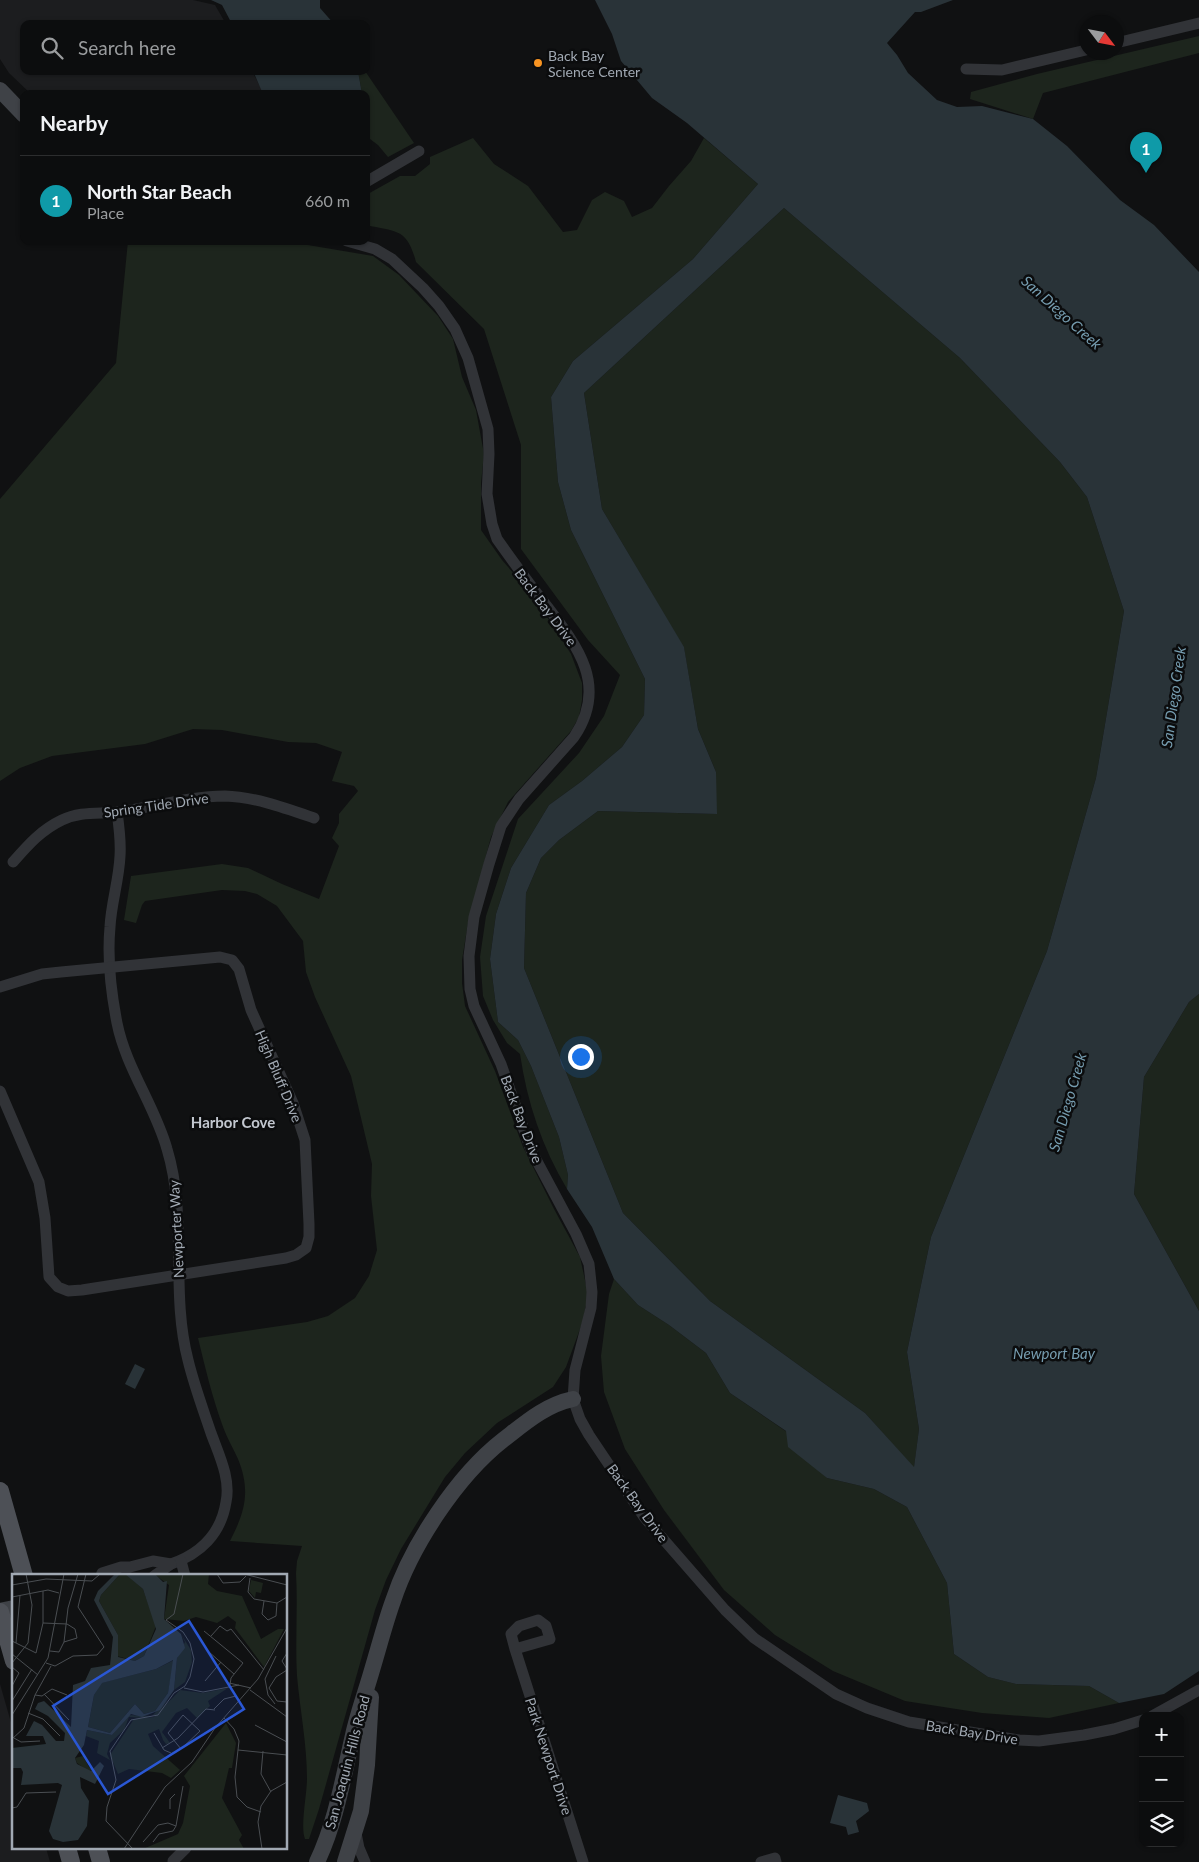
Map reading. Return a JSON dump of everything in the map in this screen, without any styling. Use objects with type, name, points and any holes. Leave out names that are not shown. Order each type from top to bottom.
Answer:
[{"type":"main road","points":[[0,1491],[23,1574]]},
{"type":"main road","points":[[0,1611],[12,1654]]},
{"type":"street","points":[[1124,41],[1199,23]]},
{"type":"street","points":[[966,69],[1002,70],[1079,52]]},
{"type":"street","points":[[0,90],[20,111]]},
{"type":"street","points":[[370,180],[419,151]]},
{"type":"street","name":"Back Bay Drive","points":[[361,245],[375,249],[392,259],[423,288],[439,306],[455,329],[468,358],[488,429],[488,509],[497,539],[574,642],[587,673],[590,696],[581,728],[519,799],[501,826],[474,916],[469,956],[470,990],[477,1014],[501,1064],[531,1150],[576,1234],[589,1264],[592,1292],[591,1308],[576,1370],[574,1399],[580,1419],[644,1516],[725,1610],[754,1638],[836,1694],[867,1708],[909,1722],[1019,1740],[1039,1741],[1084,1735],[1139,1721]]},
{"type":"street","name":"Spring Tide Drive","points":[[13,862],[43,830],[64,819],[84,814],[117,812],[200,798],[225,796],[252,799],[314,818]]},
{"type":"street","name":"Newporter Way","points":[[117,812],[120,854],[110,925],[109,968],[117,1024],[122,1044],[161,1131],[174,1171],[181,1320],[188,1359],[227,1482],[227,1500],[223,1517],[216,1533],[196,1552],[157,1574]]},
{"type":"street","name":"High Bluff Drive","points":[[109,968],[220,957],[232,960],[239,969],[251,1010],[289,1093],[304,1140],[309,1224],[309,1237],[306,1248],[296,1255],[286,1258],[179,1275]]},
{"type":"street","points":[[0,987],[42,974],[109,968]]},
{"type":"street","points":[[0,1091],[39,1182],[46,1218],[49,1277],[58,1287],[68,1291],[82,1290],[179,1275]]},
{"type":"street","name":"San Joaquin Hills Road","points":[[320,1862],[337,1806],[353,1734],[374,1662],[393,1600],[402,1576],[414,1553],[463,1480],[491,1450],[518,1428],[557,1403],[574,1399]]},
{"type":"street","points":[[102,1574],[121,1567],[131,1572],[153,1561],[176,1562],[184,1574]]},
{"type":"street","name":"Park Newport Drive","points":[[515,1649],[583,1862]]},
{"type":"street","name":"San Joaquin Hills Road","points":[[345,1862],[361,1811],[367,1765],[374,1662]]},
{"type":"street","points":[[1159,1712],[1199,1690]]},
{"type":"street","points":[[356,1829],[359,1848],[365,1862]]},
{"type":"street","points":[[173,1861],[184,1850]]},
{"type":"street","points":[[760,1862],[775,1858],[776,1862]]},
{"type":"shaded area","points":[[0,0],[193,0],[215,5],[224,20],[20,20],[20,75],[254,75],[262,90],[27,90],[9,73],[0,59]]},
{"type":"shaded area","points":[[1199,36],[1199,53],[1043,93],[1033,119],[970,99],[971,92],[1097,60],[1124,60],[1124,54]]},
{"type":"shaded area","points":[[359,75],[368,75],[414,143],[388,157],[370,139],[370,90],[361,90]]},
{"type":"shaded area","points":[[473,138],[494,164],[528,186],[563,232],[577,230],[592,200],[605,192],[624,201],[632,217],[652,208],[691,161],[704,138],[758,184],[693,259],[573,361],[551,397],[558,482],[571,530],[645,679],[644,715],[622,747],[582,781],[549,805],[511,868],[496,914],[490,959],[498,1022],[518,1040],[531,1066],[559,1137],[568,1175],[567,1189],[550,1157],[531,1107],[520,1054],[507,1043],[493,1020],[483,996],[480,957],[486,916],[518,819],[579,753],[604,716],[620,675],[588,640],[521,549],[521,445],[484,329],[416,262],[413,251],[404,237],[393,231],[370,226],[370,193],[400,176],[415,176],[430,164],[430,157]]},
{"type":"shaded area","points":[[784,208],[960,358],[1060,462],[1087,497],[1124,611],[1096,778],[1047,951],[931,1237],[907,1352],[919,1429],[914,1468],[865,1413],[710,1301],[623,1213],[524,968],[526,893],[541,858],[559,840],[598,811],[716,814],[716,772],[698,729],[684,648],[602,509],[584,393]]},
{"type":"shaded area","points":[[128,245],[308,245],[373,256],[399,275],[438,316],[453,339],[462,377],[476,410],[484,454],[481,483],[481,530],[502,560],[532,595],[557,632],[571,654],[582,683],[579,717],[571,731],[508,802],[491,837],[468,923],[462,960],[462,983],[465,1006],[495,1071],[523,1147],[580,1257],[588,1294],[583,1321],[566,1367],[553,1387],[497,1423],[465,1453],[445,1477],[401,1549],[386,1580],[375,1610],[309,1839],[305,1839],[304,1834],[303,1819],[307,1766],[296,1663],[296,1573],[297,1561],[302,1546],[230,1541],[243,1511],[245,1501],[244,1481],[238,1459],[225,1433],[218,1413],[198,1338],[307,1322],[328,1316],[355,1298],[369,1276],[377,1250],[371,1196],[372,1164],[351,1076],[315,997],[306,972],[303,941],[277,906],[257,894],[245,891],[222,890],[145,901],[136,923],[124,920],[131,876],[222,864],[248,868],[319,899],[339,846],[332,838],[339,823],[339,814],[358,791],[354,786],[332,781],[342,752],[316,743],[288,742],[222,730],[193,729],[145,744],[52,756],[20,768],[0,781],[0,499],[116,363]]},
{"type":"shaded area","points":[[1199,994],[1199,1311],[1134,1194],[1144,1077],[1189,1002]]},
{"type":"shaded area","points":[[614,1279],[638,1305],[669,1325],[706,1353],[730,1393],[787,1432],[827,1478],[874,1489],[907,1507],[947,1583],[954,1654],[988,1677],[1016,1684],[1089,1686],[1119,1703],[1049,1718],[982,1713],[905,1701],[833,1671],[775,1635],[724,1590],[664,1510],[625,1449],[604,1392],[601,1356],[609,1294]]},
{"type":"shaded area","points":[[0,1684],[12,1726],[12,1850],[47,1850],[50,1862],[0,1862]]},
{"type":"water","points":[[211,0],[320,0],[320,8],[330,20],[230,20],[222,5]]},
{"type":"water","name":"Newport Bay","points":[[595,0],[953,0],[921,12],[915,12],[887,43],[908,73],[937,100],[957,107],[982,106],[1033,119],[1067,146],[1120,200],[1154,225],[1199,272],[1199,994],[1189,1002],[1144,1077],[1134,1194],[1199,1311],[1199,1671],[1164,1694],[1119,1703],[1089,1686],[1016,1684],[988,1677],[954,1654],[947,1583],[907,1507],[874,1489],[827,1478],[788,1447],[786,1431],[730,1393],[706,1353],[669,1325],[638,1305],[614,1279],[592,1227],[567,1189],[568,1175],[559,1137],[531,1066],[518,1040],[498,1022],[490,959],[496,914],[511,868],[549,805],[582,781],[622,747],[644,715],[645,679],[571,530],[558,482],[551,397],[573,361],[693,259],[758,184],[687,123],[652,98],[621,61],[612,34]],"holes":[[[784,208],[960,358],[1060,462],[1087,497],[1124,611],[1096,778],[1047,951],[931,1237],[907,1352],[919,1429],[914,1467],[865,1413],[710,1301],[623,1213],[524,968],[526,893],[541,858],[559,840],[598,811],[717,814],[716,772],[698,729],[684,647],[602,509],[584,393]]]},
{"type":"water","points":[[255,75],[359,75],[361,90],[261,90]]},
{"type":"water","points":[[135,1364],[145,1369],[135,1389],[125,1384]]},
{"type":"water","points":[[838,1795],[867,1803],[869,1811],[856,1821],[859,1832],[848,1835],[846,1827],[830,1823]]},
{"type":"place","name":"Back Bay Science Center","points":[[538,63]]},
{"type":"place","name":"North Star Beach","points":[[1146,173]]},
{"type":"district","name":"Harbor Cove","points":[[233,1122]]},
{"type":"water label","name":"San Diego Creek","points":[[1062,312]]},
{"type":"water label","name":"San Diego Creek","points":[[1173,697]]},
{"type":"water label","name":"San Diego Creek","points":[[1067,1102]]}]
